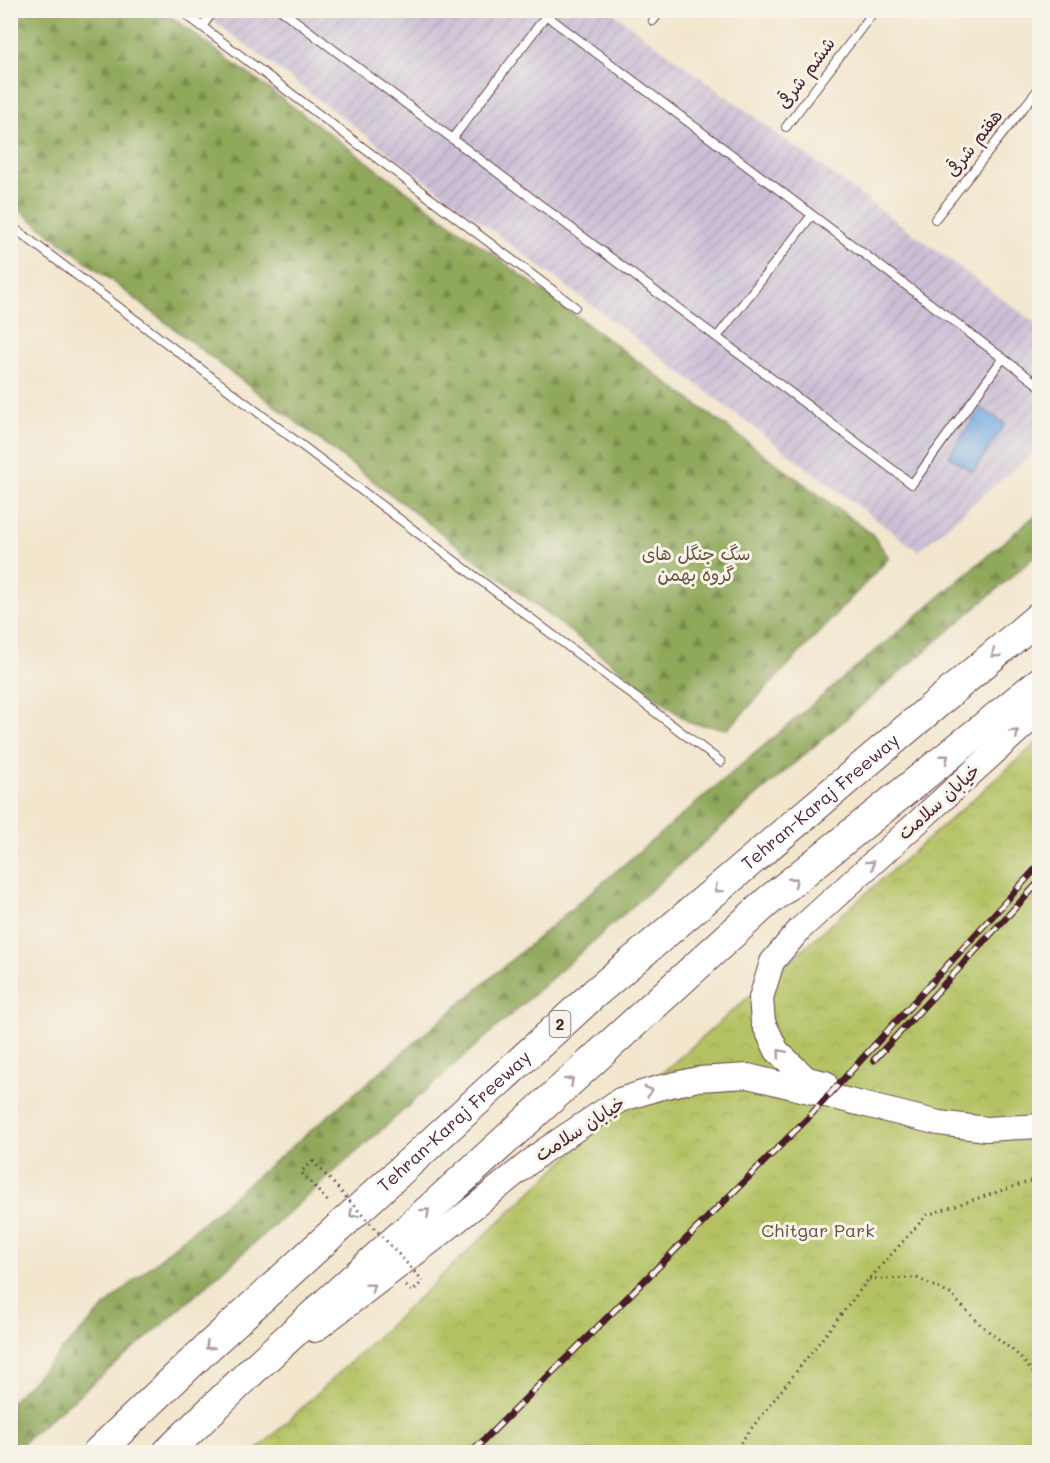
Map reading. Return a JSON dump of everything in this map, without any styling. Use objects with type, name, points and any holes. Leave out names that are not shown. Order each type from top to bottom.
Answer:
[{"type":"highway","name":"Tehran-Karaj Freeway","points":[[98,1452],[208,1346],[595,993],[1040,616]]},
{"type":"highway","points":[[168,1452],[254,1369],[767,902],[1040,682]]},
{"type":"main road","name":"خیابان سلامت","points":[[1040,711],[800,929],[772,962],[761,998],[763,1022],[777,1051],[807,1079],[917,1106],[972,1115],[1028,1117],[1040,1115]]},
{"type":"main road","name":"خیابان سلامت","points":[[254,1369],[317,1329],[442,1233],[542,1152],[620,1100],[658,1088],[698,1079],[748,1076],[939,1123],[986,1129],[1040,1126]]},
{"type":"lane","points":[[180,10],[575,307]]},
{"type":"lane","points":[[202,27],[214,10]]},
{"type":"lane","points":[[281,10],[912,484],[1003,358]]},
{"type":"lane","points":[[653,21],[661,10]]},
{"type":"lane","name":"ششم شرقی","points":[[786,127],[875,10]]},
{"type":"lane","points":[[1032,10],[1040,16]]},
{"type":"lane","points":[[452,139],[542,13],[1040,386]]},
{"type":"lane","name":"هفتم شرقی","points":[[935,219],[1040,87]]},
{"type":"lane","points":[[717,337],[812,215]]},
{"type":"lane","points":[[10,225],[721,762]]},
{"type":"path","points":[[345,1221],[301,1172],[313,1161],[423,1281],[412,1292]]},
{"type":"path","points":[[733,1452],[869,1279],[927,1215],[1040,1178]]},
{"type":"path","points":[[869,1279],[917,1278],[951,1294],[982,1326],[1016,1353],[1040,1380]]},
{"type":"shaded area","points":[[201,11],[610,11],[1039,326],[1039,448],[918,551]]},
{"type":"green space","name":"سگ جنگل های گروه بهمن","points":[[10,11],[163,11],[872,534],[889,558],[728,729],[690,723],[11,204]]},
{"type":"green space","points":[[1039,512],[1039,553],[762,791],[162,1325],[31,1435],[14,1452],[11,1452],[11,1402],[116,1296]]},
{"type":"green space","name":"Chitgar Park","points":[[1039,741],[1039,1452],[255,1452],[587,1139]]},
{"type":"water","points":[[981,408],[1005,424],[973,472],[949,456]]},
{"type":"railway","points":[[472,1452],[807,1119],[1040,864]]},
{"type":"railway","points":[[874,1060],[1040,881]]}]
